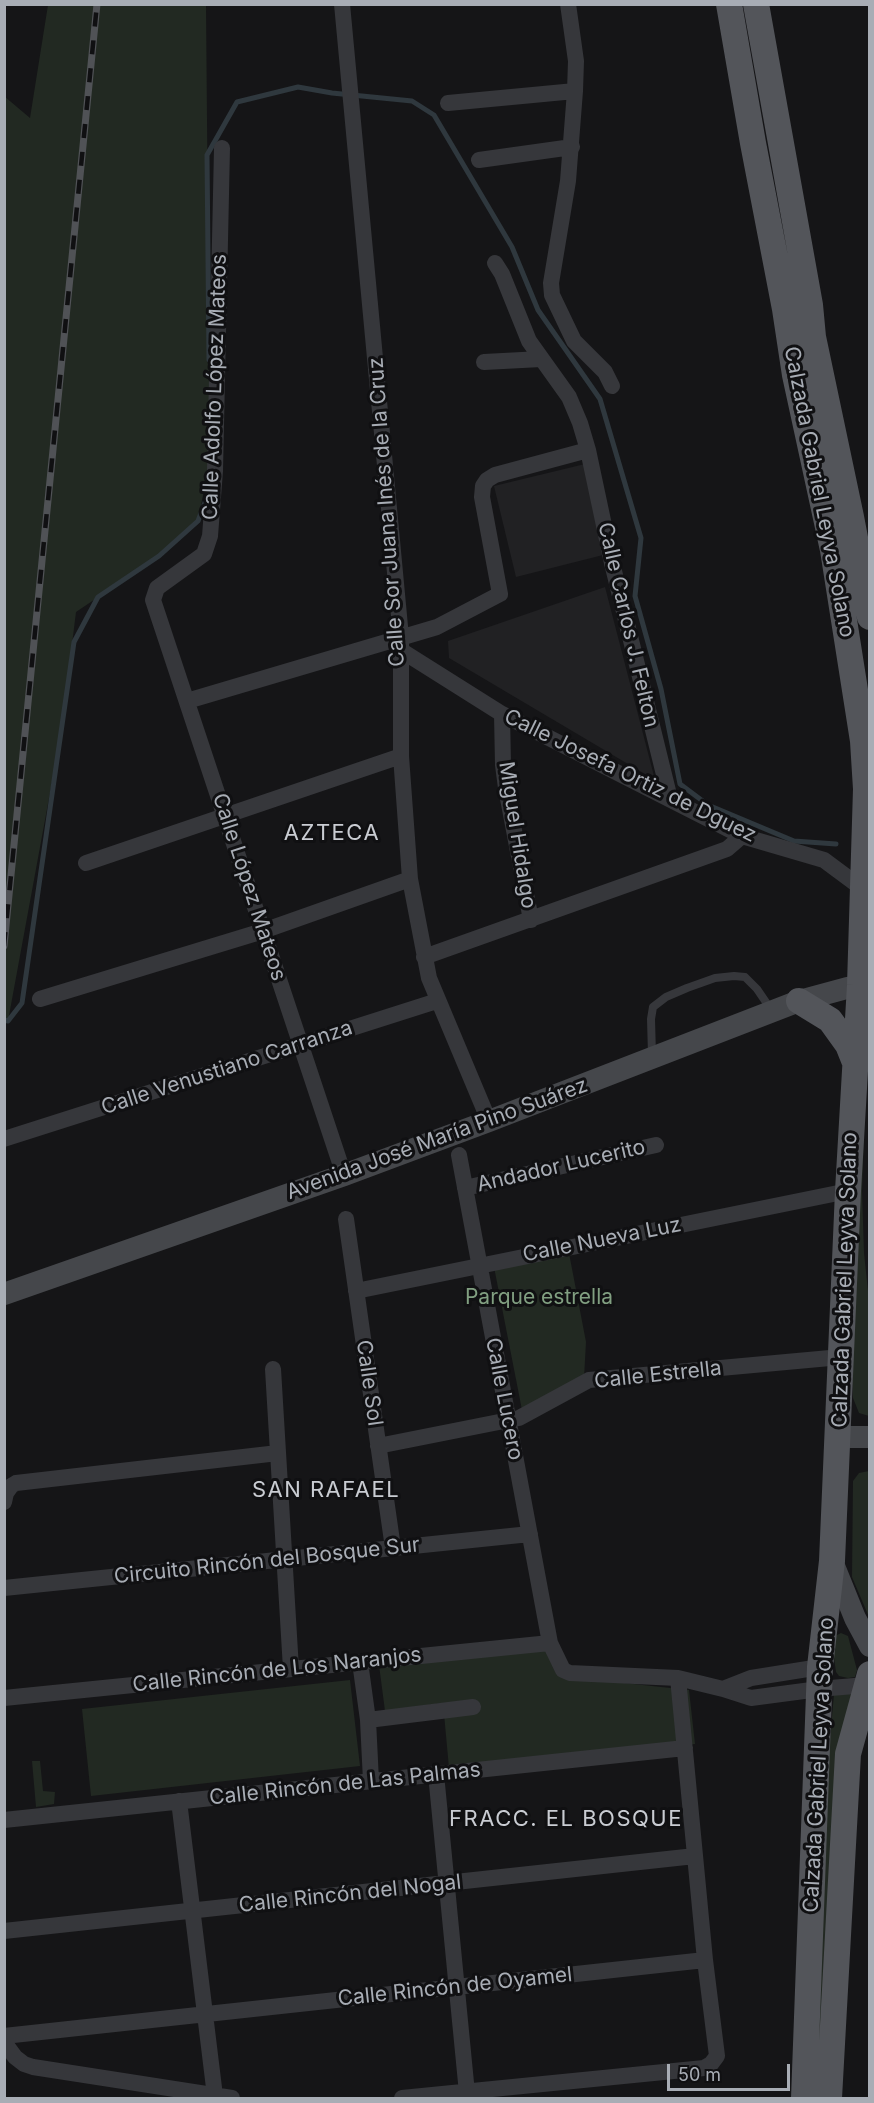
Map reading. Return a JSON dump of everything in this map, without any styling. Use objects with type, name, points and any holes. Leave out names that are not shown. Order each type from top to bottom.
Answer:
[{"type":"main road","name":"Calzada Gabriel Leyva Solano","points":[[729,4],[753,143],[798,307]]},
{"type":"main road","name":"Calzada Gabriel Leyva Solano","points":[[756,4],[798,307],[795,375],[854,552],[870,617]]},
{"type":"main road","name":"Calzada Gabriel Leyva Solano","points":[[804,2098],[819,1678],[832,1561],[855,1068],[865,985],[863,890],[866,789],[854,552]]},
{"type":"main road","points":[[799,1001],[818,1011],[835,1025],[853,1054],[855,1068]]},
{"type":"main road","name":"Calzada Gabriel Leyva Solano","points":[[829,2098],[848,1754],[868,1679]]},
{"type":"street","name":"Calle Sor Juana Inés de la Cruz","points":[[342,4],[402,644],[401,756],[410,879],[424,957],[437,1002],[489,1122]]},
{"type":"street","points":[[568,4],[576,61],[576,91],[572,147],[551,283],[552,295],[570,334],[605,372],[612,386]]},
{"type":"street","points":[[448,103],[576,91]]},
{"type":"street","points":[[480,160],[572,147]]},
{"type":"street","name":"Calle Adolfo López Mateos","points":[[153,600],[157,588],[204,554],[210,536],[215,471],[222,148]]},
{"type":"street","name":"Calle Carlos J. Felton","points":[[495,263],[502,274],[522,327],[568,397],[580,423],[670,799]]},
{"type":"street","points":[[484,362],[541,358]]},
{"type":"street","points":[[187,701],[402,644],[500,594],[482,497],[483,486],[495,474],[588,450]]},
{"type":"street","name":"Calle López Mateos","points":[[153,600],[344,1175]]},
{"type":"street","name":"Calle Josefa Ortiz de Dguez","points":[[402,644],[502,714],[742,836],[824,860],[863,890]]},
{"type":"street","name":"Miguel Hidalgo","points":[[502,714],[506,788],[531,920]]},
{"type":"street","points":[[86,863],[401,756]]},
{"type":"street","points":[[424,957],[727,849],[742,836]]},
{"type":"street","points":[[40,999],[263,931],[410,879]]},
{"type":"street","name":"Avenida José María Pino Suárez","points":[[4,1294],[489,1122],[799,1001],[865,985]]},
{"type":"street","name":"Calle Venustiano Carranza","points":[[10,1137],[437,1002]]},
{"type":"street","name":"Andador Lucerito","points":[[465,1188],[656,1145]]},
{"type":"street","name":"Calle Lucero","points":[[459,1155],[550,1643],[563,1670],[570,1673],[678,1678]]},
{"type":"street","name":"Calle Nueva Luz","points":[[356,1291],[848,1191]]},
{"type":"street","name":"Calle Sol","points":[[346,1219],[393,1548]]},
{"type":"street","name":"Calle Estrella","points":[[378,1446],[519,1418],[588,1380],[841,1357]]},
{"type":"street","points":[[273,1369],[291,1669]]},
{"type":"street","points":[[839,1437],[870,1437]]},
{"type":"street","points":[[4,1502],[6,1493],[16,1483],[278,1453]]},
{"type":"street","name":"Circuito Rincón del Bosque Sur","points":[[4,1588],[530,1534]]},
{"type":"street","points":[[832,1561],[855,1618],[870,1646]]},
{"type":"street","name":"Calle Rincón de Los Naranjos","points":[[4,1698],[550,1643]]},
{"type":"street","points":[[360,1662],[368,1720],[371,1781]]},
{"type":"street","points":[[402,2098],[704,2068],[711,2064],[717,2056],[705,1960],[678,1678],[723,1689],[751,1678],[868,1679]]},
{"type":"street","points":[[368,1720],[473,1707]]},
{"type":"street","name":"Calle Rincón de Las Palmas","points":[[4,1820],[685,1748]]},
{"type":"street","points":[[436,1774],[467,2093]]},
{"type":"street","points":[[4,2042],[15,2057],[33,2067],[223,2097],[205,2014],[179,1801]]},
{"type":"street","name":"Calle Rincón del Nogal","points":[[4,1931],[695,1856]]},
{"type":"street","name":"Calle Rincón de Oyamel","points":[[4,2036],[705,1960]]},
{"type":"lane","points":[[652,1059],[653,1007],[666,997],[687,988],[715,978],[745,977],[773,1011]]},
{"type":"shaded area","points":[[585,464],[607,554],[516,577],[494,486]]},
{"type":"shaded area","points":[[605,587],[655,780],[449,658],[448,641]]},
{"type":"green space","points":[[48,5],[206,5],[210,459],[198,521],[159,556],[76,612],[61,733],[8,1021],[4,1021],[4,96],[30,118]]},
{"type":"green space","points":[[868,1019],[862,1191],[864,1253],[870,1310],[869,1416],[859,1413],[853,1398],[849,1282]]},
{"type":"green space","name":"Parque estrella","points":[[569,1253],[586,1342],[584,1378],[522,1410],[494,1267]]},
{"type":"green space","points":[[869,1471],[869,1617],[852,1577],[853,1481],[859,1473]]},
{"type":"green space","points":[[841,1633],[848,1636],[857,1670],[855,1677],[839,1676],[836,1672],[832,1644],[835,1636]]},
{"type":"green space","points":[[556,1648],[578,1678],[689,1690],[695,1744],[449,1768],[443,1703],[385,1711],[379,1665]]},
{"type":"green space","points":[[350,1680],[360,1766],[91,1796],[82,1709]]},
{"type":"green space","points":[[853,1693],[822,2098],[812,2098],[829,1750],[834,1694]]},
{"type":"green space","points":[[32,1761],[40,1761],[43,1791],[55,1792],[54,1804],[36,1807]]},
{"type":"waterway","points":[[209,360],[207,155],[237,102],[298,87],[332,93],[412,101],[434,115],[512,247],[538,310],[600,399],[641,538],[635,596],[661,689],[680,784],[708,805],[794,841],[836,844]]},
{"type":"waterway","points":[[4,1020],[8,1021],[22,1003],[74,642],[98,597],[159,556],[198,521],[206,500]]},
{"type":"railway","points":[[4,946],[97,4]]},
{"type":"district","name":"AZTECA","points":[[332,833]]},
{"type":"district","name":"SAN RAFAEL","points":[[326,1490]]},
{"type":"district","name":"FRACC. EL BOSQUE","points":[[566,1819]]}]
